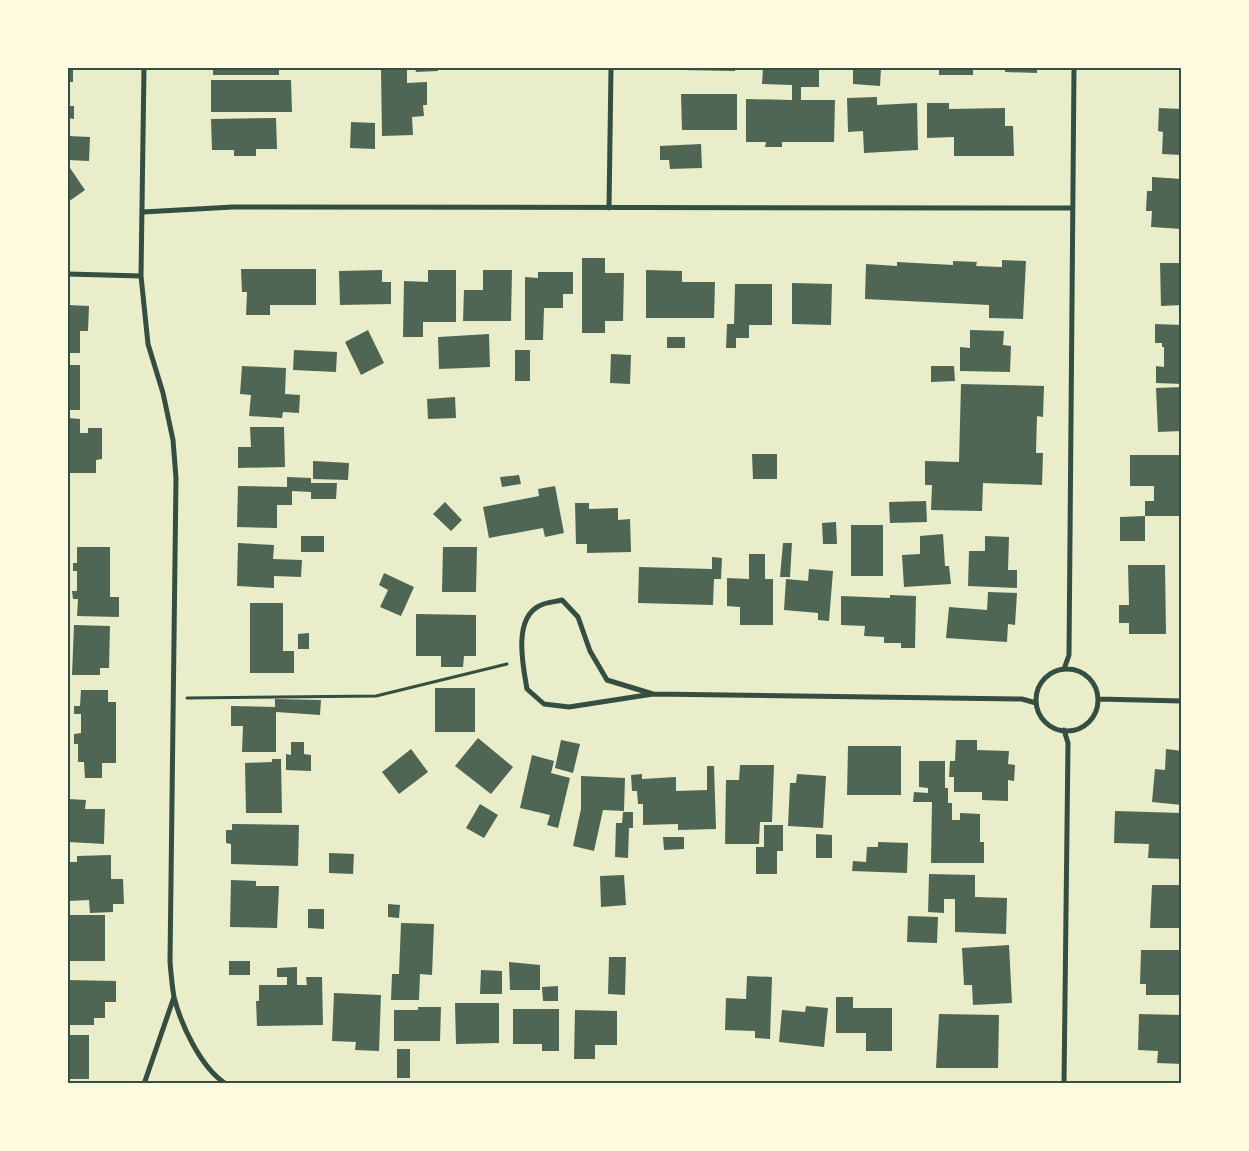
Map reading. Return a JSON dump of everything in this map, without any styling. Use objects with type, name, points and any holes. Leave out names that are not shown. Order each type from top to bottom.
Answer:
[{"type":"street","points":[[144,68],[141,276],[148,344],[163,393],[173,440],[176,478],[170,962],[174,997],[188,1035],[206,1063],[224,1082]]},
{"type":"street","points":[[609,208],[611,68]]},
{"type":"street","points":[[1064,669],[1069,656],[1074,68]]},
{"type":"street","points":[[143,212],[233,207],[1073,208]]},
{"type":"street","points":[[68,274],[141,276]]},
{"type":"street","points":[[653,694],[608,680],[590,651],[578,617],[562,600],[538,606],[522,625],[522,660],[527,689],[544,704],[569,707],[653,694],[1022,699],[1036,702]]},
{"type":"street","points":[[1064,669],[1083,674],[1096,689],[1098,699],[1096,709],[1084,725],[1075,730],[1054,728],[1039,713],[1036,702],[1037,693],[1047,676],[1064,669]]},
{"type":"street","points":[[1098,699],[1182,701]]},
{"type":"street","points":[[1064,730],[1068,747],[1064,1084]]},
{"type":"street","points":[[144,1084],[174,997]]},
{"type":"path","points":[[174,699],[376,696],[522,660]]},
{"type":"building","points":[[68,68],[73,68],[73,82],[68,82]]},
{"type":"building","points":[[213,68],[279,68],[279,75],[213,75]]},
{"type":"building","points":[[415,68],[438,68],[438,71],[416,72]]},
{"type":"building","points":[[681,68],[735,68],[735,71],[681,70]]},
{"type":"building","points":[[763,68],[819,68],[819,87],[801,87],[801,100],[835,100],[834,142],[782,142],[782,147],[765,147],[766,142],[746,142],[746,99],[792,100],[792,85],[762,84]]},
{"type":"building","points":[[853,68],[881,68],[880,86],[853,84]]},
{"type":"building","points":[[939,68],[973,68],[973,75],[939,75]]},
{"type":"building","points":[[1005,68],[1037,68],[1037,73],[1005,72]]},
{"type":"building","points":[[407,69],[407,83],[427,82],[427,105],[423,105],[424,116],[412,117],[413,135],[382,136],[381,70]]},
{"type":"building","points":[[211,80],[291,80],[292,112],[211,112]]},
{"type":"building","points":[[681,94],[737,94],[737,130],[682,130]]},
{"type":"building","points":[[877,97],[877,105],[917,103],[918,150],[864,153],[863,131],[848,132],[847,98]]},
{"type":"building","points":[[927,103],[949,103],[949,109],[1005,108],[1005,126],[1013,126],[1014,156],[954,156],[954,137],[927,138]]},
{"type":"building","points":[[68,106],[74,106],[74,119],[68,118]]},
{"type":"building","points":[[1159,108],[1182,109],[1182,155],[1162,154],[1163,132],[1158,131]]},
{"type":"building","points":[[276,118],[277,149],[256,149],[256,156],[234,156],[234,150],[212,150],[211,119]]},
{"type":"building","points":[[351,122],[375,123],[375,149],[350,148]]},
{"type":"building","points":[[68,136],[90,137],[89,161],[68,160]]},
{"type":"building","points":[[701,144],[702,168],[670,169],[669,160],[660,160],[660,146]]},
{"type":"building","points":[[68,165],[85,190],[68,202]]},
{"type":"building","points":[[1152,177],[1182,179],[1182,229],[1151,227],[1152,211],[1146,211],[1147,191],[1152,191]]},
{"type":"building","points":[[582,258],[605,258],[605,273],[624,273],[623,321],[605,321],[605,333],[582,333]]},
{"type":"building","points":[[1002,260],[1026,261],[1023,319],[989,318],[989,305],[865,299],[866,264],[897,266],[897,262],[953,265],[953,261],[977,262],[976,266],[1002,267]]},
{"type":"building","points":[[1160,263],[1182,263],[1182,305],[1161,306]]},
{"type":"building","points":[[241,269],[316,269],[316,305],[270,305],[270,315],[246,315],[247,292],[242,292]]},
{"type":"building","points":[[382,270],[382,282],[391,282],[391,304],[340,305],[339,271]]},
{"type":"building","points":[[428,270],[456,270],[456,322],[423,322],[423,337],[403,337],[404,281],[428,282]]},
{"type":"building","points":[[483,270],[512,270],[511,321],[463,321],[464,290],[483,290]]},
{"type":"building","points":[[646,270],[682,271],[682,282],[715,282],[714,318],[646,318]]},
{"type":"building","points":[[538,272],[573,272],[573,294],[563,294],[563,308],[544,308],[543,340],[525,340],[525,277],[538,278]]},
{"type":"building","points":[[792,283],[832,284],[831,325],[792,324]]},
{"type":"building","points":[[735,284],[772,284],[772,325],[749,325],[749,338],[736,338],[736,348],[726,348],[727,324],[734,324]]},
{"type":"building","points":[[68,305],[89,306],[88,331],[80,331],[80,353],[68,353]]},
{"type":"building","points":[[1155,324],[1182,325],[1182,384],[1156,383],[1156,366],[1164,367],[1164,347],[1162,347],[1162,343],[1155,343]]},
{"type":"building","points":[[368,330],[384,363],[361,375],[345,342]]},
{"type":"building","points":[[970,330],[1004,331],[1003,345],[1011,346],[1010,372],[960,371],[960,347],[970,348]]},
{"type":"building","points":[[489,334],[490,367],[439,369],[438,337]]},
{"type":"building","points":[[667,337],[685,337],[685,348],[667,348]]},
{"type":"building","points":[[294,350],[337,352],[336,372],[293,370]]},
{"type":"building","points":[[515,350],[530,350],[530,381],[515,381]]},
{"type":"building","points":[[611,354],[631,355],[630,384],[610,383]]},
{"type":"building","points":[[68,365],[80,365],[80,410],[68,410]]},
{"type":"building","points":[[242,366],[286,368],[285,394],[300,395],[299,413],[283,412],[282,418],[249,416],[251,395],[240,394]]},
{"type":"building","points":[[931,366],[954,366],[955,381],[931,382]]},
{"type":"building","points":[[961,384],[1044,386],[1043,417],[1037,416],[1036,453],[1043,453],[1042,485],[983,483],[982,511],[931,510],[932,485],[925,485],[925,461],[959,462]]},
{"type":"building","points":[[1182,387],[1182,431],[1158,432],[1156,388]]},
{"type":"building","points":[[455,397],[456,418],[428,419],[427,399]]},
{"type":"building","points":[[68,418],[80,419],[80,433],[88,433],[88,428],[102,428],[102,459],[96,460],[96,473],[68,473]]},
{"type":"building","points":[[250,427],[284,427],[285,467],[238,468],[238,447],[251,447]]},
{"type":"building","points":[[752,454],[777,454],[777,479],[753,479]]},
{"type":"building","points":[[1130,455],[1182,455],[1182,516],[1145,516],[1145,501],[1154,501],[1154,486],[1130,486]]},
{"type":"building","points":[[313,461],[349,463],[348,480],[313,479]]},
{"type":"building","points":[[519,475],[521,484],[502,487],[500,477]]},
{"type":"building","points":[[287,477],[311,478],[311,483],[337,483],[336,499],[311,499],[311,492],[292,491],[292,505],[277,505],[277,528],[237,527],[238,486],[287,487]]},
{"type":"building","points":[[555,486],[564,533],[545,537],[543,528],[489,538],[483,507],[539,496],[538,489]]},
{"type":"building","points":[[926,501],[927,522],[890,523],[889,502]]},
{"type":"building","points":[[445,502],[462,520],[451,531],[433,514]]},
{"type":"building","points":[[575,503],[589,503],[589,509],[618,508],[618,520],[630,519],[631,552],[587,553],[587,544],[576,544]]},
{"type":"building","points":[[1145,516],[1145,541],[1120,541],[1120,517]]},
{"type":"building","points":[[836,522],[837,544],[823,544],[822,523]]},
{"type":"building","points":[[851,525],[883,525],[883,576],[851,576]]},
{"type":"building","points":[[943,534],[945,566],[949,566],[951,584],[904,587],[902,555],[920,554],[920,536]]},
{"type":"building","points":[[301,536],[324,536],[324,552],[301,552]]},
{"type":"building","points":[[985,536],[1009,537],[1008,570],[1017,570],[1017,588],[968,586],[969,551],[985,551]]},
{"type":"building","points":[[238,543],[274,545],[273,559],[302,560],[301,577],[274,576],[274,588],[237,586]]},
{"type":"building","points":[[783,543],[792,543],[790,577],[780,577]]},
{"type":"building","points":[[77,547],[110,547],[110,597],[119,597],[119,617],[77,616],[78,599],[73,599],[72,591],[77,591],[77,571],[73,571],[73,563],[77,563]]},
{"type":"building","points":[[443,547],[477,547],[476,592],[442,592]]},
{"type":"building","points":[[749,554],[765,554],[765,579],[773,579],[773,625],[740,625],[740,607],[727,606],[727,578],[749,579]]},
{"type":"building","points":[[712,557],[722,558],[721,579],[714,579],[713,605],[638,603],[639,567],[712,569]]},
{"type":"building","points":[[1128,565],[1165,565],[1166,634],[1129,634],[1129,623],[1119,623],[1119,605],[1129,605]]},
{"type":"building","points":[[809,569],[833,571],[829,621],[818,620],[818,613],[784,610],[786,579],[808,581]]},
{"type":"building","points":[[384,573],[414,587],[401,616],[380,607],[388,590],[379,585]]},
{"type":"building","points":[[988,592],[1017,593],[1015,625],[1008,624],[1007,642],[946,638],[949,607],[987,610]]},
{"type":"building","points":[[890,595],[916,596],[915,648],[901,648],[901,643],[884,643],[884,637],[864,636],[865,626],[841,625],[841,596],[890,598]]},
{"type":"building","points":[[250,603],[283,603],[283,651],[294,651],[294,673],[250,673]]},
{"type":"building","points":[[416,614],[476,615],[476,656],[464,656],[463,667],[441,667],[441,656],[416,656]]},
{"type":"building","points":[[74,625],[110,626],[109,668],[100,668],[100,675],[72,675]]},
{"type":"building","points":[[309,633],[309,649],[298,649],[298,634]]},
{"type":"building","points":[[435,688],[475,688],[475,732],[435,732]]},
{"type":"building","points":[[81,690],[108,690],[108,702],[116,702],[116,763],[102,763],[102,778],[85,778],[84,762],[78,762],[78,744],[74,744],[74,734],[81,733],[81,714],[74,714],[74,706],[80,706]]},
{"type":"building","points":[[275,699],[321,700],[320,715],[276,712],[276,752],[242,752],[243,726],[231,726],[231,706],[275,707]]},
{"type":"building","points":[[478,738],[513,767],[491,794],[455,766]]},
{"type":"building","points":[[561,740],[580,744],[573,773],[555,768]]},
{"type":"building","points":[[956,740],[977,740],[977,750],[1009,751],[1008,764],[1015,765],[1014,781],[1008,780],[1008,801],[982,800],[982,792],[954,792],[954,777],[949,777],[950,761],[955,761]]},
{"type":"building","points":[[291,742],[304,742],[304,754],[311,755],[311,771],[286,770],[286,754],[291,755]]},
{"type":"building","points":[[848,746],[901,746],[901,795],[847,795]]},
{"type":"building","points":[[411,749],[428,772],[399,794],[382,772]]},
{"type":"building","points":[[1166,749],[1182,751],[1182,805],[1152,802],[1155,769],[1165,770]]},
{"type":"building","points":[[532,755],[554,761],[551,773],[570,778],[558,828],[547,825],[550,815],[520,808]]},
{"type":"building","points":[[272,759],[281,759],[282,813],[246,813],[245,763],[272,762]]},
{"type":"building","points":[[919,761],[945,761],[945,788],[948,788],[948,803],[952,803],[952,820],[960,820],[960,813],[980,814],[980,842],[984,842],[984,863],[931,863],[932,802],[913,802],[914,792],[928,793],[928,788],[919,787]]},
{"type":"building","points":[[740,765],[774,765],[772,822],[760,822],[759,844],[725,844],[726,780],[739,780]]},
{"type":"building","points":[[707,766],[714,766],[716,829],[678,830],[678,824],[643,825],[643,804],[638,804],[637,791],[632,791],[631,775],[642,774],[642,779],[676,777],[676,791],[707,790]]},
{"type":"building","points":[[797,774],[826,776],[823,828],[788,826],[790,783],[796,783]]},
{"type":"building","points":[[581,776],[625,778],[624,811],[603,810],[594,851],[573,846],[581,809]]},
{"type":"building","points":[[68,799],[86,800],[85,809],[105,809],[104,844],[68,842]]},
{"type":"building","points":[[480,804],[498,815],[484,838],[466,828]]},
{"type":"building","points":[[1115,811],[1182,813],[1182,859],[1148,858],[1149,844],[1114,843]]},
{"type":"building","points":[[623,812],[633,812],[633,828],[629,828],[628,858],[615,857],[616,823],[622,823]]},
{"type":"building","points":[[232,824],[299,825],[298,866],[231,864],[231,844],[226,843],[226,830],[232,830]]},
{"type":"building","points":[[764,825],[783,825],[783,851],[777,851],[777,874],[756,874],[756,847],[764,847]]},
{"type":"building","points":[[816,834],[832,835],[832,858],[816,858]]},
{"type":"building","points":[[663,837],[684,837],[684,849],[664,850]]},
{"type":"building","points":[[878,842],[908,843],[907,873],[852,871],[853,861],[866,862],[867,847],[878,847]]},
{"type":"building","points":[[329,853],[354,854],[353,874],[329,873]]},
{"type":"building","points":[[111,855],[111,879],[123,879],[124,904],[113,904],[113,912],[90,913],[89,900],[68,901],[68,862],[77,862],[77,856]]},
{"type":"building","points":[[929,874],[975,875],[975,897],[1007,898],[1006,934],[955,932],[955,899],[944,899],[944,913],[928,912]]},
{"type":"building","points":[[624,875],[626,905],[601,907],[600,876]]},
{"type":"building","points":[[231,880],[256,881],[256,886],[279,886],[277,928],[230,927]]},
{"type":"building","points":[[1152,885],[1182,885],[1182,928],[1150,928]]},
{"type":"building","points":[[388,904],[400,905],[399,918],[388,917]]},
{"type":"building","points":[[308,909],[324,909],[324,929],[308,928]]},
{"type":"building","points":[[69,915],[105,915],[105,961],[68,961]]},
{"type":"building","points":[[908,916],[938,917],[937,943],[907,942]]},
{"type":"building","points":[[401,923],[434,924],[432,975],[420,974],[419,1000],[391,1000],[392,974],[399,974]]},
{"type":"building","points":[[1009,945],[1012,1003],[973,1005],[972,985],[964,985],[962,948]]},
{"type":"building","points":[[1141,950],[1182,950],[1182,995],[1146,995],[1146,984],[1140,984]]},
{"type":"building","points":[[609,957],[626,957],[625,995],[608,994]]},
{"type":"building","points":[[229,961],[250,961],[250,975],[229,975]]},
{"type":"building","points":[[509,962],[540,965],[540,990],[510,990]]},
{"type":"building","points":[[297,967],[297,985],[307,985],[306,977],[322,977],[323,1025],[257,1026],[256,1001],[259,1001],[259,985],[287,985],[287,977],[277,977],[277,968]]},
{"type":"building","points":[[481,970],[502,971],[502,994],[480,994]]},
{"type":"building","points":[[747,976],[772,977],[770,1039],[755,1038],[755,1031],[725,1030],[726,998],[746,999]]},
{"type":"building","points":[[68,980],[116,981],[116,1002],[105,1002],[105,1018],[94,1018],[94,1025],[68,1025]]},
{"type":"building","points":[[558,986],[558,1001],[543,1001],[542,987]]},
{"type":"building","points":[[334,993],[381,995],[379,1051],[355,1050],[356,1042],[332,1041]]},
{"type":"building","points":[[836,997],[853,997],[853,1008],[892,1008],[892,1051],[866,1051],[866,1033],[836,1033]]},
{"type":"building","points":[[455,1003],[499,1003],[499,1043],[456,1044]]},
{"type":"building","points":[[806,1006],[828,1008],[824,1047],[779,1042],[782,1010],[805,1012]]},
{"type":"building","points":[[418,1007],[441,1007],[440,1041],[394,1041],[394,1010],[418,1010]]},
{"type":"building","points":[[513,1009],[559,1009],[559,1051],[542,1051],[542,1044],[513,1044]]},
{"type":"building","points":[[575,1010],[617,1011],[617,1045],[595,1045],[595,1059],[574,1059]]},
{"type":"building","points":[[939,1014],[999,1015],[998,1068],[936,1068]]},
{"type":"building","points":[[1139,1014],[1182,1015],[1182,1064],[1157,1063],[1158,1051],[1138,1050]]},
{"type":"building","points":[[68,1035],[89,1035],[89,1079],[68,1079]]},
{"type":"building","points":[[397,1049],[410,1049],[410,1078],[397,1078]]}]
